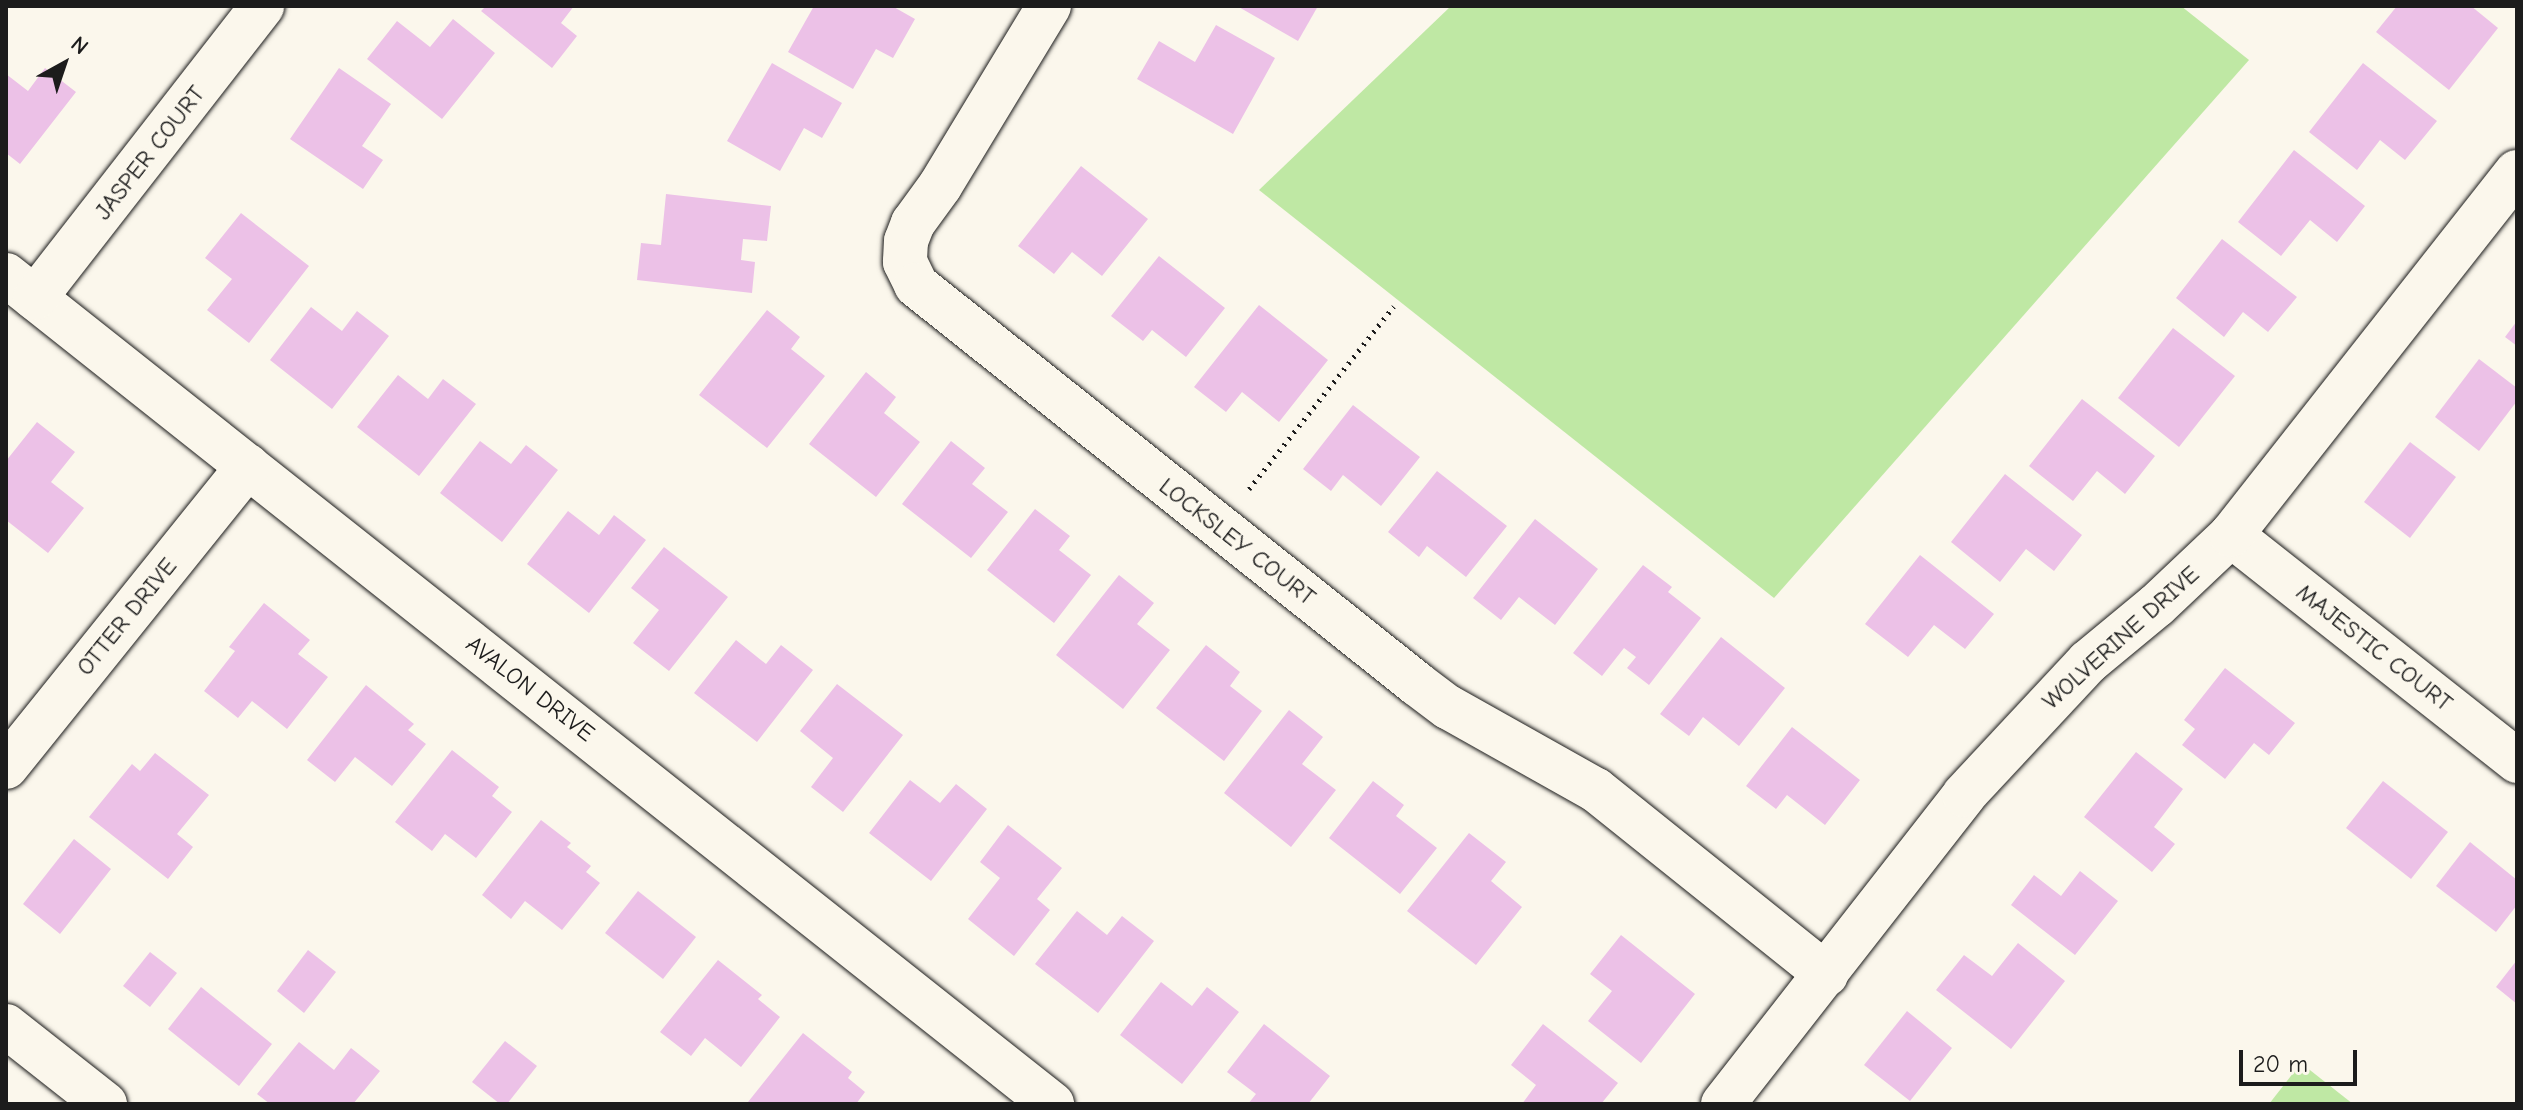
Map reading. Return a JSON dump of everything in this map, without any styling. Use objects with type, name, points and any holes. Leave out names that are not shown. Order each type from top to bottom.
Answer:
[{"type":"street","name":"JASPER COURT","points":[[20,287],[262,6]]},
{"type":"street","name":"LOCKSLEY COURT","points":[[1049,6],[940,186],[913,223],[906,241],[905,262],[916,285],[1417,684],[1448,707],[1596,790],[1826,974]]},
{"type":"street","name":"WOLVERINE DRIVE","points":[[1723,1104],[1964,795],[2088,662],[2167,596],[2231,535],[2517,172]]},
{"type":"street","name":"AVALON DRIVE","points":[[20,287],[1052,1104]]},
{"type":"street","name":"OTTER DRIVE","points":[[6,767],[248,466]]},
{"type":"street","name":"MAJESTIC COURT","points":[[2231,535],[2517,761]]},
{"type":"street","points":[[6,1026],[105,1104]]},
{"type":"path","points":[[1249,489],[1394,306]]},
{"type":"green space","points":[[1451,6],[2181,6],[2249,60],[1774,598],[1259,190]]},
{"type":"green space","points":[[2301,1063],[2353,1104],[2269,1104]]},
{"type":"building","points":[[486,6],[574,6],[561,23],[577,36],[552,68],[481,11]]},
{"type":"building","points":[[814,6],[892,6],[915,19],[893,58],[876,49],[853,89],[788,52]]},
{"type":"building","points":[[1237,6],[1318,6],[1298,41]]},
{"type":"building","points":[[2397,6],[2471,6],[2498,28],[2449,90],[2376,32]]},
{"type":"building","points":[[453,19],[495,53],[442,119],[367,59],[397,21],[430,47]]},
{"type":"building","points":[[1216,25],[1275,58],[1233,134],[1137,79],[1159,41],[1195,62]]},
{"type":"building","points":[[772,63],[842,103],[822,138],[804,128],[780,171],[727,141]]},
{"type":"building","points":[[2363,63],[2437,121],[2405,160],[2380,140],[2357,170],[2309,132]]},
{"type":"building","points":[[45,68],[76,92],[20,164],[6,153],[6,74],[28,91]]},
{"type":"building","points":[[339,68],[391,104],[362,146],[383,160],[363,189],[290,139]]},
{"type":"building","points":[[2294,150],[2365,206],[2337,242],[2310,220],[2281,256],[2238,222]]},
{"type":"building","points":[[1081,166],[1148,219],[1102,276],[1072,252],[1054,274],[1018,246]]},
{"type":"building","points":[[666,194],[771,206],[767,241],[743,239],[741,260],[755,262],[752,293],[637,280],[641,243],[661,245]]},
{"type":"building","points":[[241,213],[309,266],[249,343],[207,310],[232,279],[205,258]]},
{"type":"building","points":[[2222,239],[2297,297],[2268,332],[2243,312],[2224,337],[2176,298]]},
{"type":"building","points":[[1159,256],[1225,308],[1186,357],[1152,330],[1143,341],[1111,316]]},
{"type":"building","points":[[1259,305],[1328,360],[1279,422],[1242,392],[1226,412],[1194,387]]},
{"type":"building","points":[[311,307],[342,331],[357,311],[389,336],[332,409],[270,360]]},
{"type":"building","points":[[767,310],[800,337],[791,349],[825,376],[767,448],[699,395]]},
{"type":"building","points":[[2517,321],[2517,346],[2505,337]]},
{"type":"building","points":[[2173,328],[2235,376],[2179,447],[2118,398]]},
{"type":"building","points":[[2479,359],[2517,388],[2517,401],[2479,451],[2435,417]]},
{"type":"building","points":[[866,372],[896,397],[884,413],[920,442],[876,497],[809,444]]},
{"type":"building","points":[[398,375],[428,399],[443,379],[476,404],[419,476],[357,427]]},
{"type":"building","points":[[2082,399],[2155,456],[2125,494],[2097,471],[2073,501],[2029,466]]},
{"type":"building","points":[[1353,405],[1420,457],[1381,506],[1343,475],[1331,491],[1303,469]]},
{"type":"building","points":[[37,422],[75,452],[51,482],[84,508],[48,553],[6,520],[6,461]]},
{"type":"building","points":[[480,441],[511,464],[526,445],[558,470],[502,542],[440,493]]},
{"type":"building","points":[[951,441],[985,468],[972,484],[1008,512],[971,558],[902,504]]},
{"type":"building","points":[[2410,442],[2456,477],[2410,538],[2364,502]]},
{"type":"building","points":[[1437,471],[1507,526],[1466,577],[1427,546],[1419,557],[1388,532]]},
{"type":"building","points":[[2005,474],[2082,535],[2054,571],[2026,549],[2000,582],[1951,542]]},
{"type":"building","points":[[1035,509],[1070,536],[1059,550],[1091,575],[1054,623],[987,570]]},
{"type":"building","points":[[568,511],[599,535],[614,515],[646,540],[589,613],[527,564]]},
{"type":"building","points":[[1535,519],[1598,569],[1555,625],[1519,597],[1501,620],[1473,598]]},
{"type":"building","points":[[664,547],[728,597],[669,671],[633,643],[659,610],[631,588]]},
{"type":"building","points":[[1920,555],[1994,614],[1965,649],[1934,625],[1908,657],[1865,624]]},
{"type":"building","points":[[1643,565],[1672,587],[1668,592],[1701,618],[1649,685],[1627,668],[1636,657],[1624,648],[1602,676],[1573,653]]},
{"type":"building","points":[[1119,575],[1154,603],[1137,624],[1170,650],[1123,709],[1056,655]]},
{"type":"building","points":[[264,603],[310,640],[298,654],[328,677],[287,729],[252,701],[238,718],[204,691],[235,651],[229,647]]},
{"type":"building","points":[[1721,637],[1785,688],[1739,746],[1703,717],[1689,736],[1660,714]]},
{"type":"building","points":[[736,640],[766,664],[781,645],[813,670],[757,742],[694,693]]},
{"type":"building","points":[[1206,645],[1240,672],[1230,686],[1262,711],[1224,761],[1156,708]]},
{"type":"building","points":[[2225,668],[2295,723],[2269,755],[2254,743],[2225,779],[2182,745],[2195,729],[2184,720]]},
{"type":"building","points":[[837,684],[903,735],[843,812],[811,787],[833,758],[800,731]]},
{"type":"building","points":[[366,685],[414,724],[408,730],[426,744],[392,786],[355,757],[335,782],[307,760]]},
{"type":"building","points":[[1289,710],[1323,737],[1302,764],[1336,790],[1291,847],[1224,793]]},
{"type":"building","points":[[1792,727],[1860,780],[1825,825],[1787,795],[1776,809],[1746,786]]},
{"type":"building","points":[[452,750],[499,787],[492,796],[512,812],[476,858],[445,834],[432,851],[395,822]]},
{"type":"building","points":[[2136,752],[2183,789],[2154,827],[2175,844],[2152,872],[2084,817]]},
{"type":"building","points":[[155,753],[209,795],[177,834],[193,847],[168,879],[89,817],[132,764],[140,771]]},
{"type":"building","points":[[910,780],[940,803],[956,784],[987,809],[931,881],[869,833]]},
{"type":"building","points":[[1373,781],[1404,805],[1396,816],[1437,848],[1400,894],[1329,838]]},
{"type":"building","points":[[2383,781],[2448,832],[2411,879],[2346,828]]},
{"type":"building","points":[[541,820],[571,843],[567,847],[591,866],[586,872],[600,883],[562,930],[525,901],[511,919],[482,895]]},
{"type":"building","points":[[1008,825],[1062,868],[1037,899],[1050,910],[1014,956],[968,919],[1000,878],[980,862]]},
{"type":"building","points":[[1469,833],[1506,862],[1491,881],[1522,907],[1476,965],[1407,911]]},
{"type":"building","points":[[74,839],[111,869],[60,934],[23,904]]},
{"type":"building","points":[[2470,842],[2517,880],[2517,905],[2496,932],[2436,886]]},
{"type":"building","points":[[2080,871],[2118,901],[2075,955],[2011,905],[2034,875],[2061,896]]},
{"type":"building","points":[[638,891],[696,937],[663,979],[605,933]]},
{"type":"building","points":[[1077,911],[1107,935],[1122,916],[1154,941],[1098,1013],[1035,964]]},
{"type":"building","points":[[1621,935],[1695,994],[1641,1063],[1588,1021],[1612,991],[1590,974]]},
{"type":"building","points":[[2018,943],[2065,981],[2011,1049],[1936,990],[1964,955],[1992,976]]},
{"type":"building","points":[[308,950],[336,972],[304,1013],[277,991]]},
{"type":"building","points":[[150,952],[177,973],[150,1007],[123,986]]},
{"type":"building","points":[[718,960],[762,995],[758,999],[780,1017],[741,1067],[705,1038],[691,1056],[660,1032]]},
{"type":"building","points":[[2517,960],[2517,1004],[2496,987]]},
{"type":"building","points":[[1161,982],[1192,1006],[1207,987],[1239,1012],[1182,1084],[1120,1035]]},
{"type":"building","points":[[201,987],[272,1044],[239,1086],[168,1029]]},
{"type":"building","points":[[1907,1011],[1952,1048],[1910,1101],[1864,1065]]},
{"type":"building","points":[[1264,1024],[1330,1076],[1308,1104],[1248,1104],[1256,1094],[1227,1072]]},
{"type":"building","points":[[1543,1024],[1618,1083],[1601,1104],[1522,1104],[1536,1085],[1511,1065]]},
{"type":"building","points":[[803,1033],[852,1072],[848,1078],[865,1092],[856,1104],[748,1102]]},
{"type":"building","points":[[505,1041],[537,1066],[507,1104],[500,1104],[472,1082]]},
{"type":"building","points":[[299,1042],[334,1070],[351,1048],[380,1071],[353,1104],[270,1104],[257,1094]]}]
